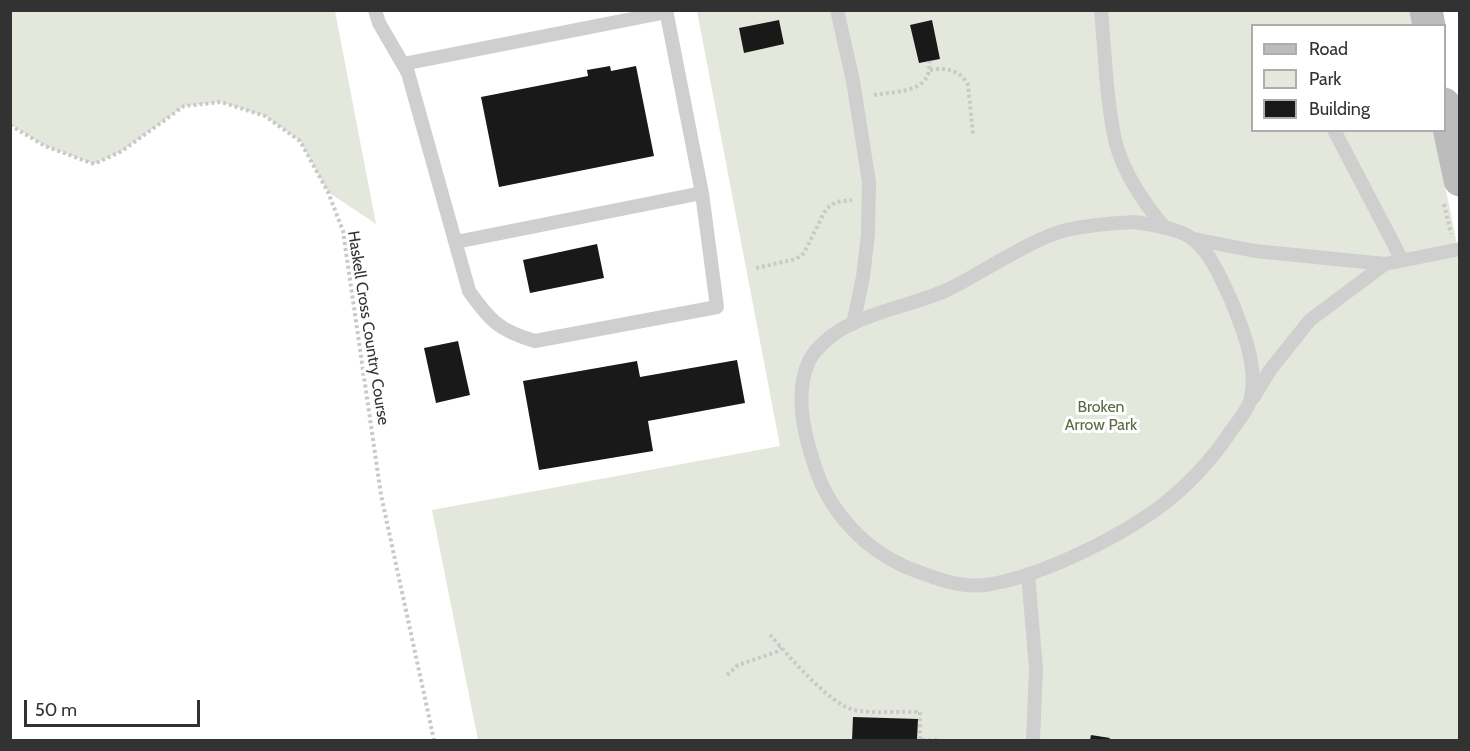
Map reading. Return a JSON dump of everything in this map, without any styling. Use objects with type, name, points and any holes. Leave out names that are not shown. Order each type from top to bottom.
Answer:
[{"type":"main road","points":[[1446,114],[1460,180]]},
{"type":"lane","points":[[375,10],[379,23],[408,74],[469,291],[486,316],[510,334],[535,341],[717,307],[702,193],[666,11],[403,64]]},
{"type":"lane","points":[[837,10],[869,182],[868,234],[863,278],[853,324]]},
{"type":"lane","points":[[1101,10],[1116,140],[1127,173],[1145,205],[1165,228]]},
{"type":"lane","points":[[1335,132],[1402,260]]},
{"type":"lane","points":[[456,242],[702,193]]},
{"type":"lane","points":[[1385,264],[1310,320],[1270,370],[1214,457],[1182,489],[1145,519],[1107,542],[1012,580],[982,585],[954,583],[897,563],[867,544],[845,522],[830,502],[816,472],[807,442],[802,413],[803,383],[810,359],[825,341],[853,324],[944,291],[1064,231],[1101,224],[1135,222],[1165,228],[1194,239],[1255,251],[1385,264],[1460,249]]},
{"type":"lane","points":[[1194,239],[1210,260],[1224,285],[1243,333],[1253,383],[1250,403]]},
{"type":"lane","points":[[1028,574],[1036,669],[1033,741]]},
{"type":"path","points":[[855,98],[912,88],[928,78],[929,61]]},
{"type":"path","points":[[930,70],[941,68],[951,70],[965,78],[968,85],[973,134]]},
{"type":"path","name":"Haskell Cross Country Course","points":[[10,125],[45,146],[94,164],[122,152],[184,106],[221,102],[265,116],[300,141],[328,192],[343,231],[381,495],[434,741]]},
{"type":"path","points":[[756,268],[796,259],[804,253],[826,209],[836,202],[869,198]]},
{"type":"path","points":[[770,635],[840,704],[854,710],[920,712],[920,740],[938,741]]},
{"type":"path","points":[[727,675],[738,665],[776,652],[781,647]]},
{"type":"green space","points":[[10,11],[335,11],[376,224],[328,192],[300,141],[265,116],[221,102],[184,106],[122,151],[94,164],[45,146],[11,125]]},
{"type":"green space","name":"Broken Arrow Park","points":[[697,11],[1411,11],[1414,24],[1251,24],[1251,132],[1434,132],[1460,259],[1459,740],[478,740],[432,510],[780,446]]},
{"type":"building","points":[[779,20],[784,44],[744,53],[739,28]]},
{"type":"building","points":[[932,20],[940,59],[919,63],[910,25]]},
{"type":"building","points":[[610,66],[611,71],[636,66],[654,156],[499,187],[481,97],[588,76],[587,70]]},
{"type":"building","points":[[597,244],[604,278],[530,293],[523,260]]},
{"type":"building","points":[[458,341],[470,395],[436,403],[424,348]]},
{"type":"building","points":[[737,360],[745,403],[648,421],[653,451],[539,470],[523,381],[637,361],[640,377]]},
{"type":"building","points":[[853,717],[918,719],[917,740],[852,740]]},
{"type":"building","points":[[1091,735],[1110,738],[1109,740],[1090,740]]}]
